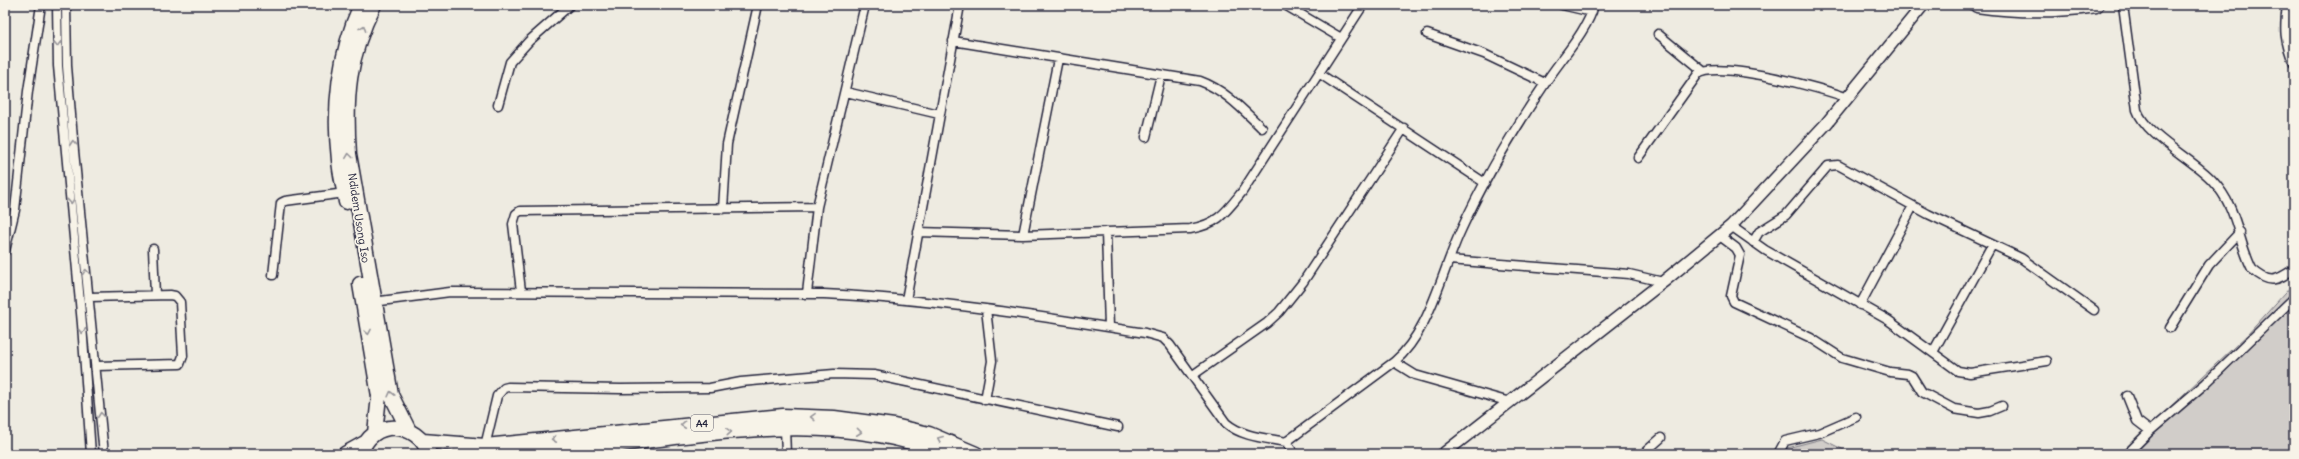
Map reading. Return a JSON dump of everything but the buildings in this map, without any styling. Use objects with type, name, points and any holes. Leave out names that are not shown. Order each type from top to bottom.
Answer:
[{"type":"highway","name":"Ndidem Usong Iso","points":[[361,5],[346,45],[338,103],[337,139],[379,396],[367,443]]},
{"type":"highway","name":"Ndidem Usong Iso","points":[[374,5],[355,50],[346,114],[352,174],[373,302],[391,395],[408,429]]},
{"type":"highway","points":[[1977,5],[2033,11],[2059,10],[2096,5]]},
{"type":"highway","name":"A4","points":[[423,441],[484,446],[783,416],[834,418],[894,426],[929,434],[976,454]]},
{"type":"highway","points":[[345,454],[367,443],[388,428],[408,429],[423,441],[429,454]]},
{"type":"highway","name":"A4","points":[[523,454],[603,450],[707,433],[786,429],[866,433],[901,440],[946,454]]},
{"type":"street","points":[[5,251],[15,210],[28,91],[41,5]]},
{"type":"street","points":[[57,5],[58,66],[82,324],[91,454]]},
{"type":"street","points":[[66,5],[68,81],[104,454]]},
{"type":"street","points":[[498,105],[510,62],[529,41],[570,5]]},
{"type":"street","points":[[723,208],[727,144],[758,5]]},
{"type":"street","points":[[807,293],[817,207],[846,92],[865,5]]},
{"type":"street","points":[[906,300],[960,5]]},
{"type":"street","points":[[1285,5],[1341,38]]},
{"type":"street","points":[[918,232],[1024,235],[1190,229],[1214,222],[1226,212],[1242,192],[1320,74],[1341,38],[1363,5]]},
{"type":"street","points":[[1286,442],[1394,362],[1409,347],[1416,336],[1485,183],[1545,83],[1593,8],[1562,5]]},
{"type":"street","points":[[1443,454],[1663,282],[1731,226],[1848,98],[1923,5]]},
{"type":"street","points":[[2124,5],[2139,116],[2148,128],[2213,181],[2232,207],[2248,261],[2252,269],[2266,279],[2276,280],[2294,269]]},
{"type":"street","points":[[2287,5],[2284,31],[2285,43],[2294,64]]},
{"type":"street","points":[[1427,34],[1484,54],[1545,83]]},
{"type":"street","points":[[1658,34],[1703,71]]},
{"type":"street","points":[[953,41],[1058,60],[1200,81],[1213,85],[1232,99],[1262,128]]},
{"type":"street","points":[[1024,235],[1058,60]]},
{"type":"street","points":[[1638,158],[1698,74],[1703,71],[1713,70],[1801,83],[1848,98]]},
{"type":"street","points":[[1320,74],[1404,128],[1485,183]]},
{"type":"street","points":[[1146,137],[1161,75]]},
{"type":"street","points":[[846,92],[939,114]]},
{"type":"street","points":[[1193,375],[1267,324],[1279,312],[1303,282],[1404,128]]},
{"type":"street","points":[[1753,242],[1759,232],[1786,214],[1823,171],[1833,164],[1842,166],[1913,206],[2021,258],[2094,310]]},
{"type":"street","points":[[273,275],[281,203],[285,201],[345,193]]},
{"type":"street","points":[[1860,305],[1913,206]]},
{"type":"street","points":[[521,291],[513,224],[516,214],[520,212],[817,207]]},
{"type":"street","points":[[1731,226],[1753,242],[1888,320],[1958,371],[1970,373],[2047,361]]},
{"type":"street","points":[[1106,232],[1109,327]]},
{"type":"street","points":[[2170,328],[2208,265],[2240,232]]},
{"type":"street","points":[[1720,236],[1736,248],[1740,255],[1731,296],[1734,302],[1811,338],[1842,358],[1890,372],[1908,374],[1912,376],[1922,392],[1954,409],[1979,413],[1990,411],[2002,406]]},
{"type":"street","points":[[1933,352],[1992,245]]},
{"type":"street","points":[[153,249],[155,296]]},
{"type":"street","points":[[1449,260],[1628,274],[1663,282]]},
{"type":"street","points":[[373,302],[450,292],[807,293],[870,296],[986,309],[1109,327],[1163,338],[1193,375],[1226,423],[1233,429],[1242,433],[1286,442],[1294,454]]},
{"type":"street","points":[[89,297],[175,296],[180,302],[183,356],[180,364],[96,366]]},
{"type":"street","points":[[2127,454],[2150,431],[2206,383],[2294,298]]},
{"type":"street","points":[[985,400],[992,361],[986,309]]},
{"type":"street","points":[[1394,362],[1414,375],[1510,402]]},
{"type":"street","points":[[484,446],[498,396],[504,388],[508,387],[621,389],[710,388],[741,382],[858,373],[1118,427]]},
{"type":"street","points":[[2126,396],[2137,421],[2150,431]]},
{"type":"street","points":[[1778,454],[1785,441],[1819,433],[1856,417]]},
{"type":"street","points":[[786,429],[786,454]]},
{"type":"street","points":[[1643,454],[1661,438]]},
{"type":"shaded area","points":[[2294,283],[2294,454],[2120,454],[2248,334]]},
{"type":"shaded area","points":[[1822,439],[1852,454],[1787,454],[1787,448]]}]
